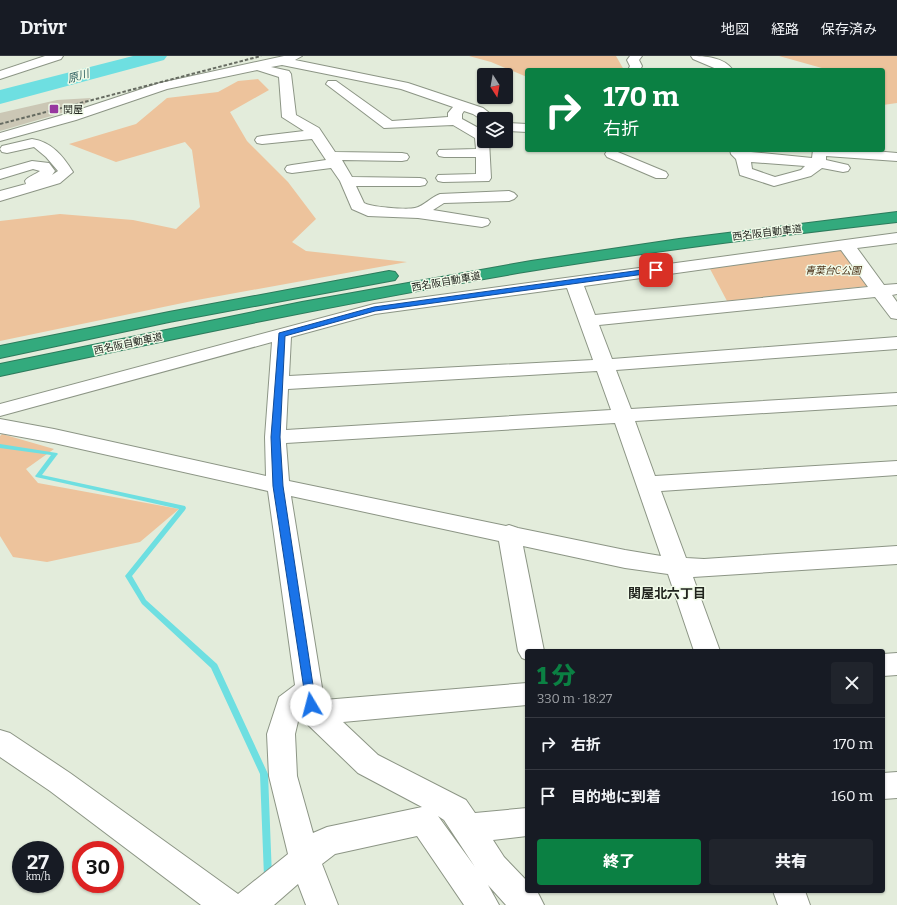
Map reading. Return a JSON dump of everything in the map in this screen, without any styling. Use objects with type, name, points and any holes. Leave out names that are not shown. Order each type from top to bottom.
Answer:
[{"type":"highway","name":"西名阪自動車道","points":[[0,352],[239,304],[486,259],[703,227],[897,204]]},
{"type":"highway","name":"西名阪自動車道","points":[[0,370],[288,311],[502,271],[704,240],[897,217]]},
{"type":"street","points":[[0,75],[57,56]]},
{"type":"street","points":[[0,137],[71,117],[164,86],[282,61],[296,56]]},
{"type":"street","points":[[635,68],[636,66],[633,60],[636,56]]},
{"type":"street","points":[[698,56],[724,68]]},
{"type":"street","points":[[282,61],[404,86],[433,94],[480,112]]},
{"type":"street","points":[[258,66],[269,71],[285,74],[289,117],[314,131],[347,182],[357,206],[368,211],[418,213],[482,222]]},
{"type":"street","points":[[332,84],[389,125],[455,121],[482,136],[484,178],[443,178]]},
{"type":"street","points":[[455,121],[455,113],[463,106]]},
{"type":"street","points":[[513,127],[525,128]]},
{"type":"street","points":[[262,140],[316,134]]},
{"type":"street","points":[[0,151],[31,143],[37,144],[51,155],[66,172],[55,180],[0,196]]},
{"type":"street","points":[[604,152],[661,175]]},
{"type":"street","points":[[612,154],[625,152]]},
{"type":"street","points":[[444,153],[483,153]]},
{"type":"street","points":[[819,154],[806,173],[774,182],[745,172],[740,154],[819,154],[897,157]]},
{"type":"street","points":[[819,154],[843,168]]},
{"type":"street","points":[[292,169],[334,160],[402,157]]},
{"type":"street","points":[[0,175],[32,165],[44,166],[48,170],[41,178],[0,190]]},
{"type":"street","points":[[347,182],[420,182]]},
{"type":"street","points":[[418,213],[440,199],[509,196]]},
{"type":"street","points":[[0,410],[374,309],[897,238]]},
{"type":"street","points":[[845,244],[897,314]]},
{"type":"street","points":[[574,282],[706,649]]},
{"type":"street","points":[[589,321],[897,289]]},
{"type":"street","points":[[282,334],[275,437],[278,486],[311,701],[368,764],[454,810],[468,828],[493,868],[528,905]]},
{"type":"street","points":[[279,383],[605,365],[897,342]]},
{"type":"street","points":[[275,437],[897,399]]},
{"type":"street","points":[[0,426],[54,436],[278,486],[510,533],[625,559],[677,567],[704,568],[897,555]]},
{"type":"street","points":[[647,484],[897,468]]},
{"type":"street","points":[[510,533],[531,649]]},
{"type":"street","points":[[885,665],[897,664]]},
{"type":"street","points":[[322,905],[295,867],[283,776],[281,734],[289,705],[311,701],[525,694]]},
{"type":"street","points":[[0,742],[242,905],[295,867],[327,841],[424,821],[484,905]]},
{"type":"street","points":[[885,786],[897,785]]},
{"type":"street","points":[[468,828],[525,822]]},
{"type":"street","points":[[790,893],[794,905]]},
{"type":"green space","points":[[469,56],[616,56],[623,68],[525,68],[525,76],[513,71],[513,68],[505,68]]},
{"type":"green space","points":[[779,56],[897,56],[897,103],[885,105],[885,68],[822,68]]},
{"type":"green space","points":[[258,79],[269,90],[230,112],[247,141],[288,182],[316,219],[292,242],[306,251],[407,262],[197,300],[0,341],[0,221],[60,214],[133,220],[176,229],[200,207],[192,150],[185,142],[116,162],[69,144],[136,124],[167,98],[218,92],[238,81]]},
{"type":"green space","name":"青葉台C公園","points":[[843,248],[868,286],[727,301],[709,267]]},
{"type":"green space","points":[[2,434],[54,449],[26,469],[38,483],[179,509],[140,542],[47,562],[13,557],[0,536],[0,436]]},
{"type":"building","points":[[91,98],[82,107],[0,131],[0,113],[57,100]]},
{"type":"waterway","name":"原川","points":[[0,97],[157,56]]},
{"type":"waterway","points":[[0,446],[55,454],[38,476],[183,508],[128,576],[144,602],[214,666],[264,774],[268,877]]},
{"type":"railway","points":[[0,124],[261,56]]},
{"type":"place","name":"関屋","points":[[54,109]]},
{"type":"district","name":"関屋北六丁目","points":[[667,593]]},
{"type":"route","points":[[311,705],[278,486],[275,437],[282,334],[374,309],[656,270]]}]
